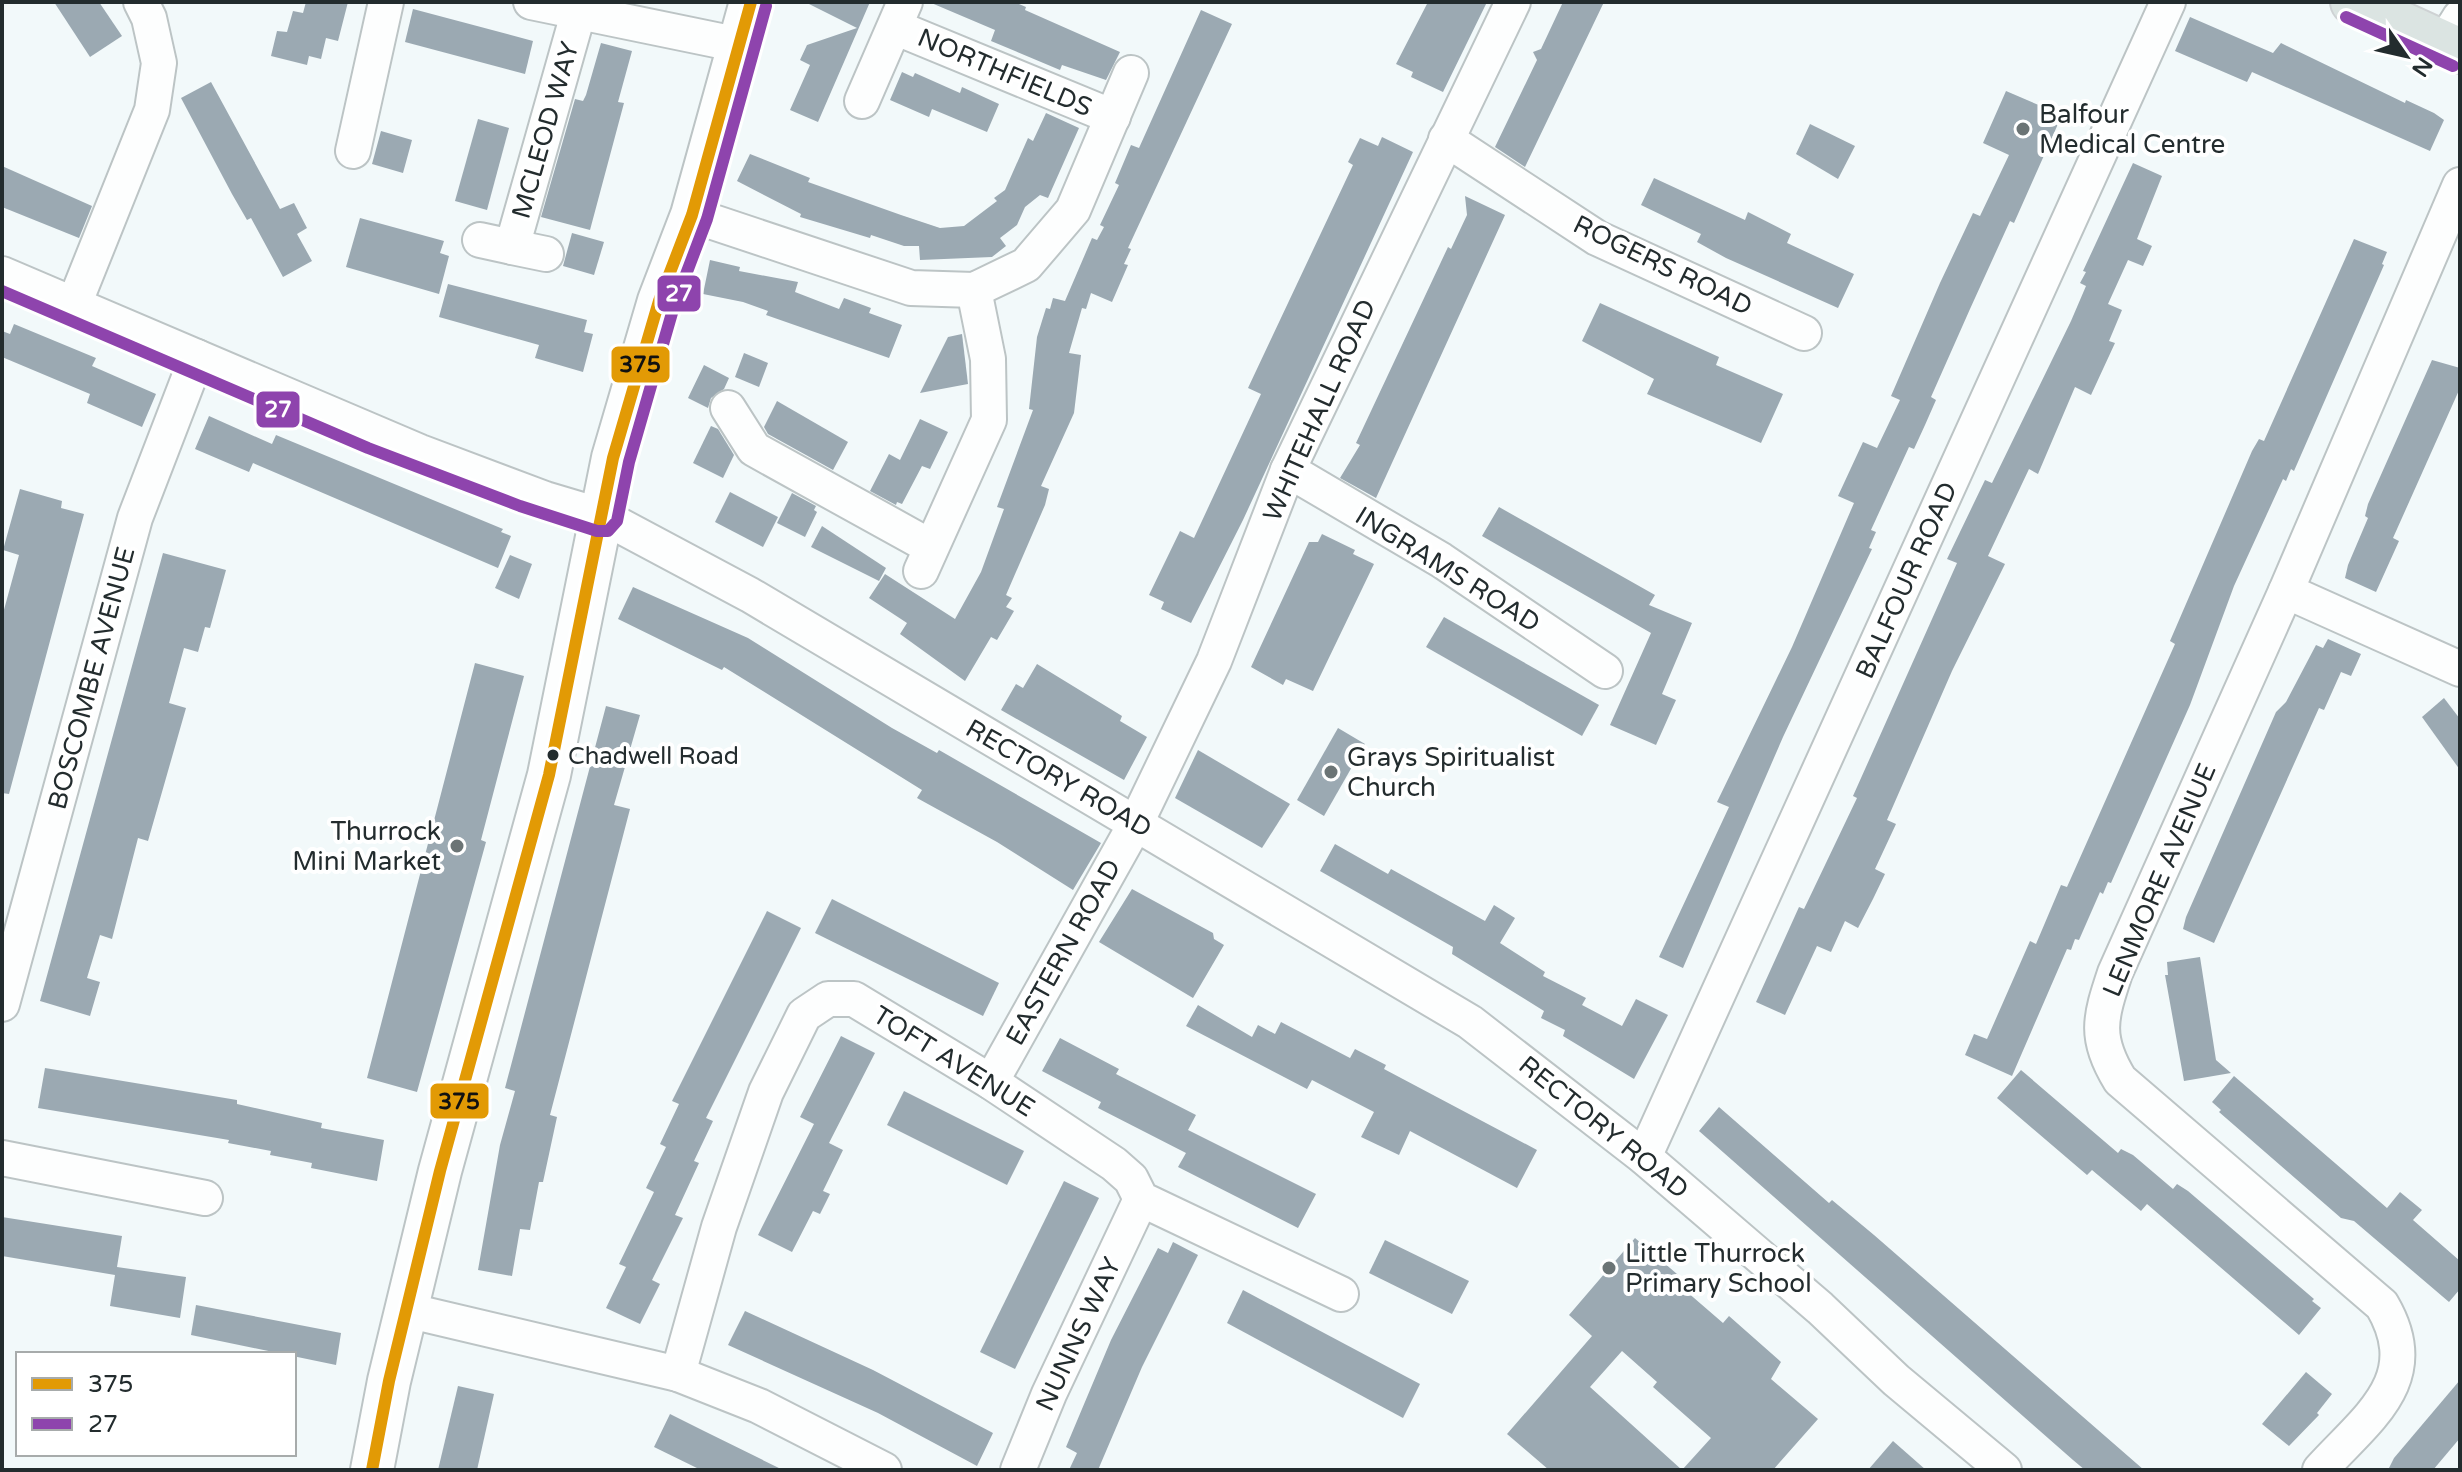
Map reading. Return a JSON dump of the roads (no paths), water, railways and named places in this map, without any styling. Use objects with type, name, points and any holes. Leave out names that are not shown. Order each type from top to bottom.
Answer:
[{"type":"main road","points":[[2353,2],[2455,37]]},
{"type":"street","points":[[75,302],[152,110],[159,63],[149,18],[141,2]]},
{"type":"street","points":[[353,151],[386,2]]},
{"type":"street","points":[[531,2],[740,45]]},
{"type":"street","points":[[372,1470],[440,1171],[549,775],[613,458],[659,301],[692,215],[751,2]]},
{"type":"street","name":"WHITEHALL ROAD","points":[[1136,823],[1214,661],[1288,470],[1513,2]]},
{"type":"street","name":"BALFOUR ROAD","points":[[1644,1157],[2168,2]]},
{"type":"street","name":"MCLEOD WAY","points":[[546,254],[496,243],[578,14]]},
{"type":"street","name":"NORTHFIELDS","points":[[862,101],[901,15],[1113,117]]},
{"type":"street","name":"NORTHFIELDS","points":[[692,215],[911,288],[974,290],[1026,265],[1073,210],[1131,73]]},
{"type":"street","name":"ROGERS ROAD","points":[[1446,139],[1597,238],[1804,333]]},
{"type":"street","name":"LENMORE AVENUE","points":[[2320,1470],[2390,1391],[2398,1367],[2399,1350],[2390,1319],[2382,1305],[2120,1080],[2107,1060],[2099,1033],[2115,973],[2286,591],[2460,185]]},
{"type":"street","name":"RECTORY ROAD","points":[[2,274],[75,302],[420,452],[545,499],[602,516],[750,595],[1470,1022],[1644,1157],[1820,1308],[1907,1389],[2004,1470]]},
{"type":"street","points":[[728,408],[754,449],[926,559],[989,420],[988,359],[974,290]]},
{"type":"street","name":"BOSCOMBE AVENUE","points":[[2,1004],[135,518],[197,357]]},
{"type":"street","name":"INGRAMS ROAD","points":[[1288,470],[1441,560],[1605,671]]},
{"type":"street","points":[[2286,591],[2460,669]]},
{"type":"street","name":"EASTERN ROAD","points":[[991,1082],[1136,823]]},
{"type":"street","name":"TOFT AVENUE","points":[[678,1374],[719,1227],[766,1092],[804,1015],[828,999],[854,999],[991,1082],[1114,1164],[1131,1179],[1141,1199],[1341,1294]]},
{"type":"street","points":[[2,1159],[205,1198]]},
{"type":"street","name":"NUNNS WAY","points":[[1018,1470],[1049,1394],[1141,1199]]},
{"type":"street","points":[[406,1310],[678,1374],[759,1406],[884,1470]]},
{"type":"place","name":"Balfour Medical Centre","points":[[2023,129]]},
{"type":"place","name":"Chadwell Road","points":[[553,755]]},
{"type":"place","name":"Grays Spiritualist Church","points":[[1331,772]]},
{"type":"place","name":"Thurrock Mini Market","points":[[457,846]]},
{"type":"place","name":"Little Thurrock Primary School","points":[[1609,1268]]}]
